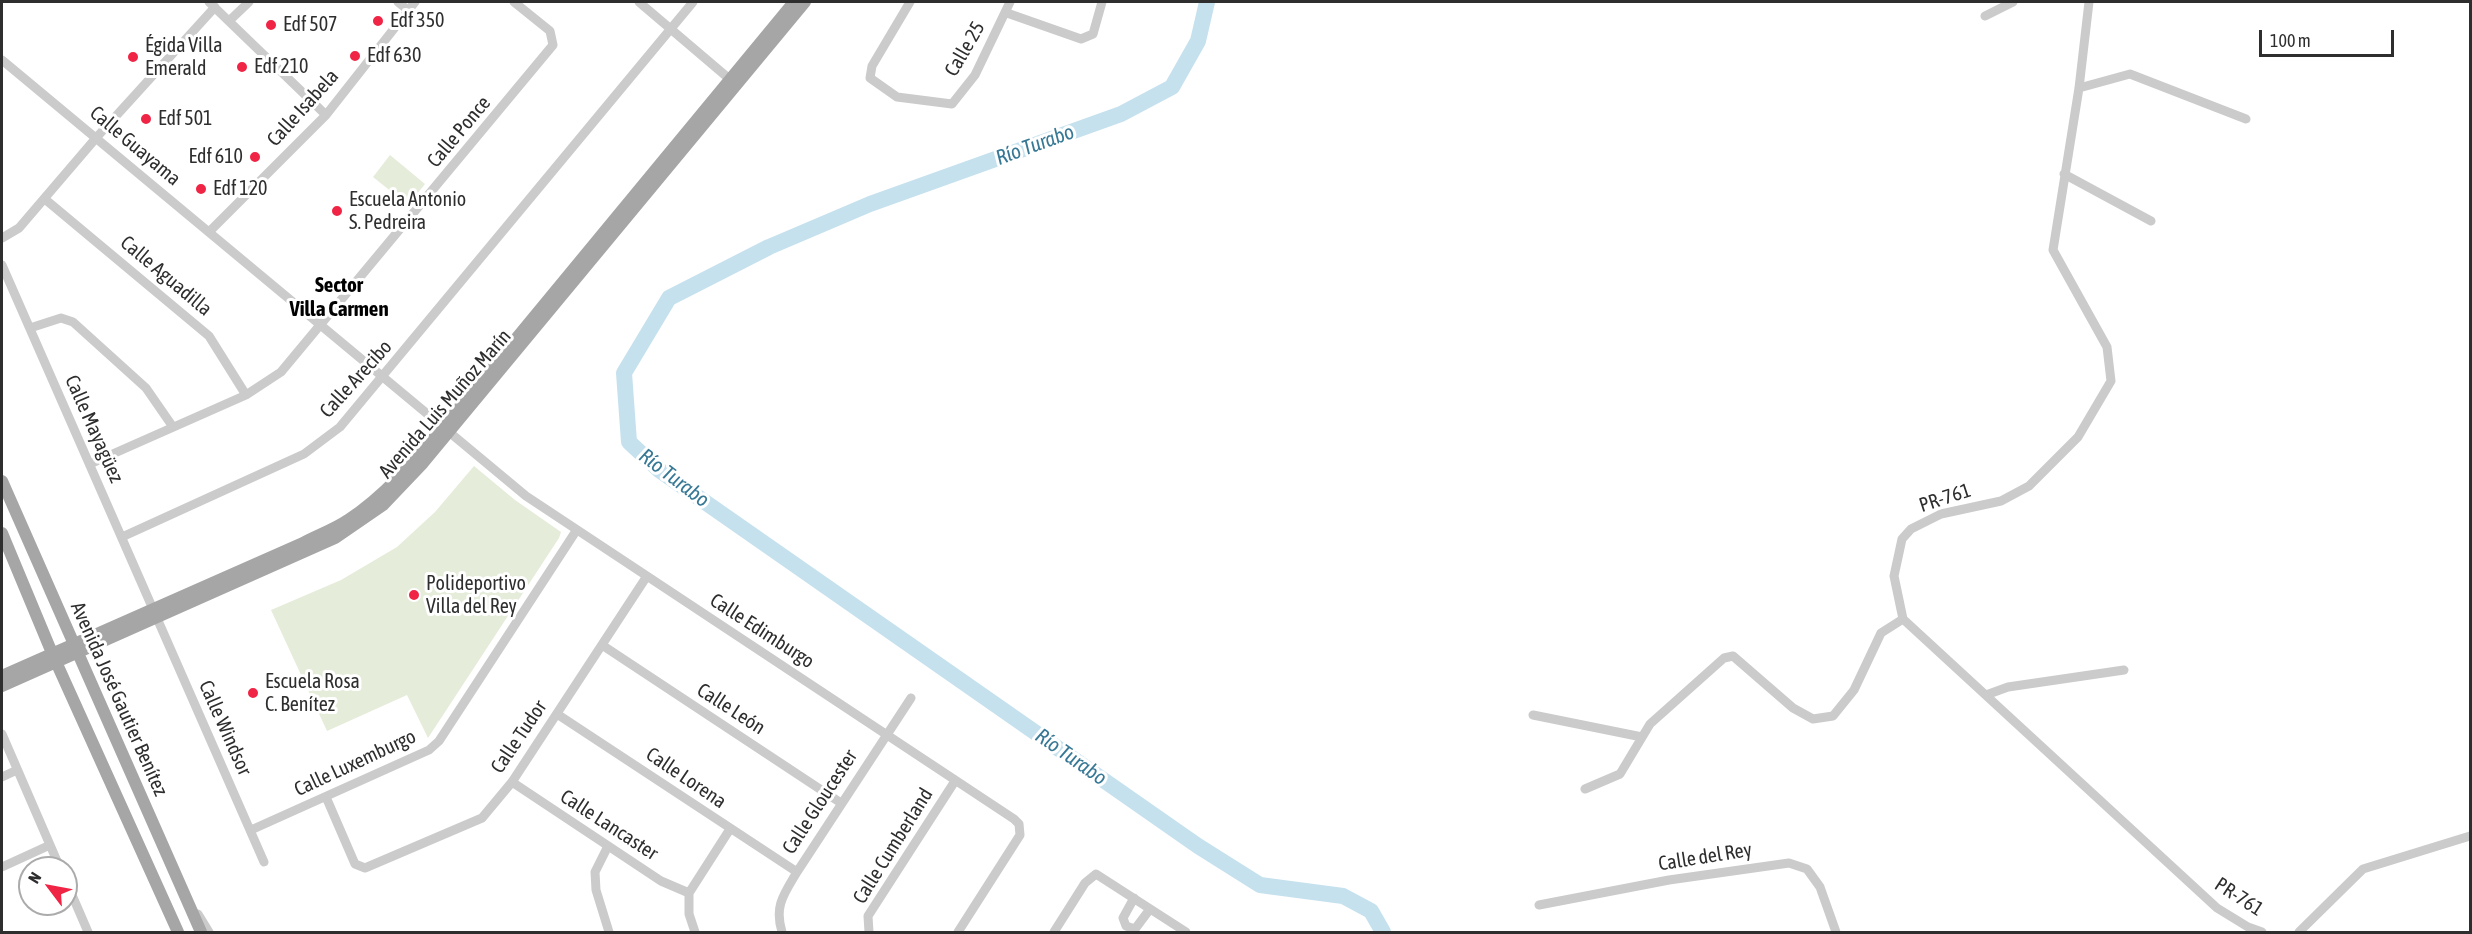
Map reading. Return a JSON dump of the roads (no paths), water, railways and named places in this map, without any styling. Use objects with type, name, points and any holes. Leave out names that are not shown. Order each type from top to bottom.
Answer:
[{"type":"main road","name":"Avenida Luis Muñoz Marín","points":[[734,83],[794,2]]},
{"type":"main road","name":"Avenida Luis Muñoz Marín","points":[[2,676],[54,657],[317,547],[347,531],[383,505],[401,488],[447,429],[734,83],[805,2]]},
{"type":"main road","name":"Avenida José Gautier Benítez","points":[[2,481],[201,933]]},
{"type":"main road","name":"Avenida José Gautier Benítez","points":[[2,533],[54,657],[178,933]]},
{"type":"main road","name":"Avenida Luis Muñoz Marín","points":[[2,686],[54,657]]},
{"type":"street","points":[[230,21],[249,2]]},
{"type":"street","points":[[398,2],[409,11]]},
{"type":"street","name":"Calle Isabela","points":[[209,232],[326,115],[415,2]]},
{"type":"street","name":"Calle Ponce","points":[[90,464],[246,395],[281,372],[553,45],[550,31],[514,2]]},
{"type":"street","points":[[639,2],[734,83]]},
{"type":"street","name":"Calle Arecibo","points":[[122,537],[304,454],[340,427],[693,2]]},
{"type":"street","name":"Calle 25","points":[[910,2],[872,66],[870,78],[897,97],[952,104],[975,75],[1007,13],[1010,2]]},
{"type":"street","points":[[1007,13],[1081,39],[1093,34],[1102,2]]},
{"type":"street","points":[[1985,16],[2013,2]]},
{"type":"street","name":"PR-761","points":[[2089,2],[2079,88],[2053,249],[2107,347],[2111,381],[2078,437],[2030,486],[2001,501],[1941,514],[1911,529],[1902,539],[1894,576],[1904,619],[2217,908],[2262,933]]},
{"type":"street","points":[[2,238],[19,228],[45,200],[212,4],[326,115]]},
{"type":"street","name":"Calle Guayama","points":[[2,60],[493,468]]},
{"type":"street","points":[[2079,88],[2130,74],[2246,119]]},
{"type":"street","points":[[2064,174],[2151,221]]},
{"type":"street","name":"Calle Aguadilla","points":[[45,200],[209,336],[246,395]]},
{"type":"street","name":"Calle Mayagüez","points":[[2,265],[122,537],[153,614]]},
{"type":"street","points":[[30,328],[61,318],[73,322],[146,388],[173,427]]},
{"type":"street","name":"Calle Edimburgo","points":[[493,468],[526,496],[576,531],[1020,824],[1020,835],[958,933]]},
{"type":"street","name":"Calle Luxemburgo","points":[[251,830],[429,750],[439,741],[576,531]]},
{"type":"street","name":"Calle Tudor","points":[[326,797],[355,864],[365,868],[482,818],[512,782],[647,576]]},
{"type":"street","name":"Calle Windsor","points":[[153,614],[264,862]]},
{"type":"street","points":[[1585,789],[1620,774],[1650,724],[1725,658],[1733,656],[1793,708],[1813,719],[1833,716],[1854,690],[1881,633],[1904,619]]},
{"type":"street","name":"Calle León","points":[[602,645],[841,803]]},
{"type":"street","points":[[1986,695],[2008,687],[2124,670]]},
{"type":"street","name":"Calle Gloucester","points":[[782,933],[777,919],[780,901],[796,872],[911,698]]},
{"type":"street","name":"Calle Lorena","points":[[557,714],[796,872]]},
{"type":"street","points":[[1533,715],[1641,737]]},
{"type":"street","points":[[2,734],[55,856]]},
{"type":"street","points":[[2,777],[17,770]]},
{"type":"street","name":"Calle Cumberland","points":[[869,933],[868,916],[955,781]]},
{"type":"street","name":"Calle Lancaster","points":[[512,782],[661,881],[689,892]]},
{"type":"street","points":[[695,933],[689,914],[689,892],[730,829]]},
{"type":"street","points":[[2299,933],[2363,869],[2470,836]]},
{"type":"street","points":[[2,867],[50,845]]},
{"type":"street","points":[[608,846],[595,872],[596,890],[609,933]]},
{"type":"street","name":"Calle del Rey","points":[[1539,905],[1669,880],[1789,862],[1807,869],[1820,887],[1836,933]]},
{"type":"street","points":[[1054,933],[1084,883],[1096,874],[1186,933]]},
{"type":"street","points":[[181,886],[209,933]]},
{"type":"street","points":[[1134,898],[1123,918],[1126,926],[1135,929],[1150,909]]},
{"type":"street","points":[[78,910],[88,933]]},
{"type":"waterway","name":"Río Turabo","points":[[1207,2],[1198,41],[1172,87],[1121,114],[870,204],[769,247],[669,298],[624,373],[629,442],[659,470],[1198,846],[1260,885],[1343,896],[1371,911],[1383,932]]},
{"type":"place","name":"Edf 350","points":[[378,21]]},
{"type":"place","name":"Edf 507","points":[[271,25]]},
{"type":"place","name":"Edf 630","points":[[355,56]]},
{"type":"place","name":"Égida Villa Emerald","points":[[133,57]]},
{"type":"place","name":"Edf 210","points":[[242,67]]},
{"type":"place","name":"Edf 501","points":[[146,119]]},
{"type":"place","name":"Edf 610","points":[[255,157]]},
{"type":"place","name":"Edf 120","points":[[201,189]]},
{"type":"place","name":"Escuela Antonio S. Pedreira","points":[[337,211]]},
{"type":"place","name":"Polideportivo Villa del Rey","points":[[414,595]]},
{"type":"place","name":"Escuela Rosa C. Benítez","points":[[253,693]]},
{"type":"district","name":"Sector Villa Carmen","points":[[339,297]]}]
